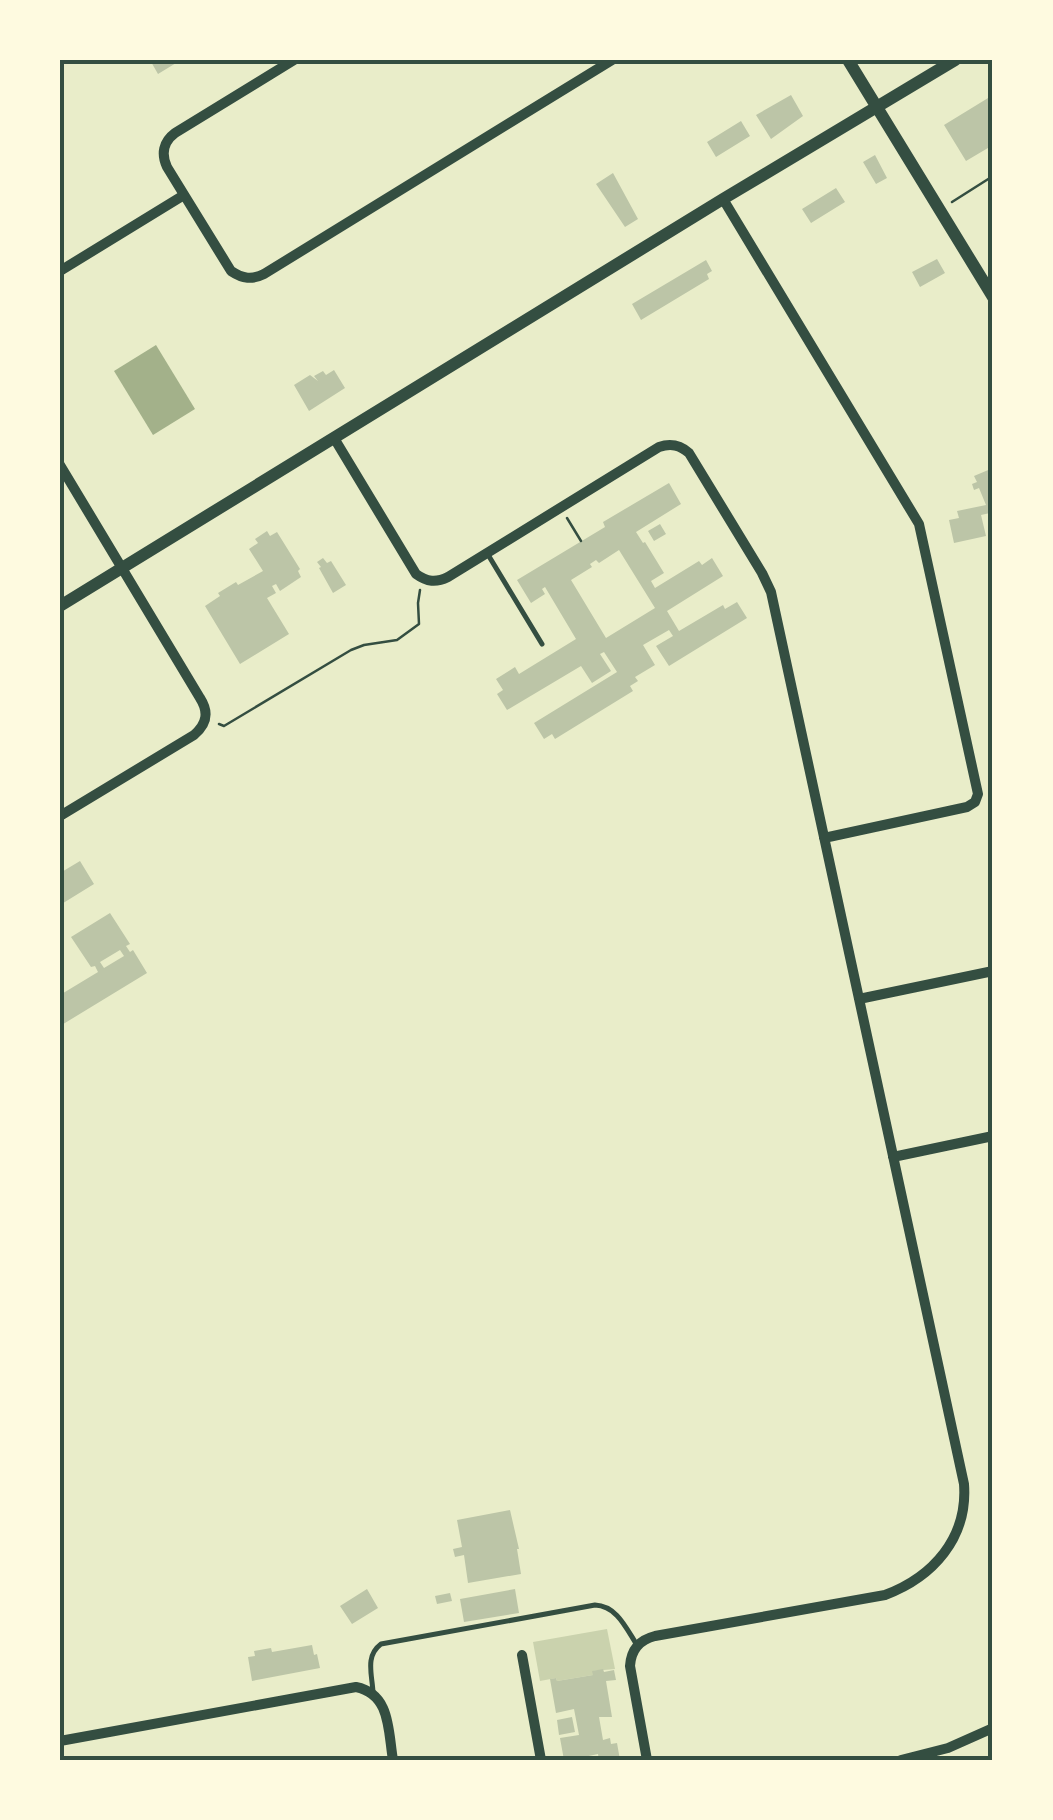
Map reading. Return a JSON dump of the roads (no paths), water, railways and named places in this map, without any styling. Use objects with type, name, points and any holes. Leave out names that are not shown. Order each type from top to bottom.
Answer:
[{"type":"street","points":[[294,60],[170,137],[164,148],[164,161],[184,195],[232,271],[245,278],[258,277],[612,60]]},
{"type":"street","points":[[848,60],[993,297]]},
{"type":"street","points":[[60,606],[955,60]]},
{"type":"street","points":[[60,270],[184,195]]},
{"type":"street","points":[[724,199],[919,524],[978,794],[975,802],[966,807],[824,838]]},
{"type":"street","points":[[334,438],[412,568],[422,578],[435,582],[660,447],[679,446],[690,453],[771,592],[964,1484],[964,1509],[956,1535],[922,1576],[885,1595],[654,1636],[638,1645],[630,1666],[648,1760]]},
{"type":"street","points":[[60,465],[204,703],[206,720],[194,735],[60,816]]},
{"type":"street","points":[[859,999],[993,970]]},
{"type":"street","points":[[893,1157],[993,1136]]},
{"type":"street","points":[[522,1655],[541,1760]]},
{"type":"street","points":[[60,1741],[356,1687],[373,1693],[384,1708],[393,1760]]},
{"type":"street","points":[[901,1760],[948,1748],[993,1728]]},
{"type":"lane","points":[[487,554],[542,644]]},
{"type":"lane","points":[[373,1693],[371,1654],[386,1643],[602,1605],[613,1610],[638,1645]]}]
